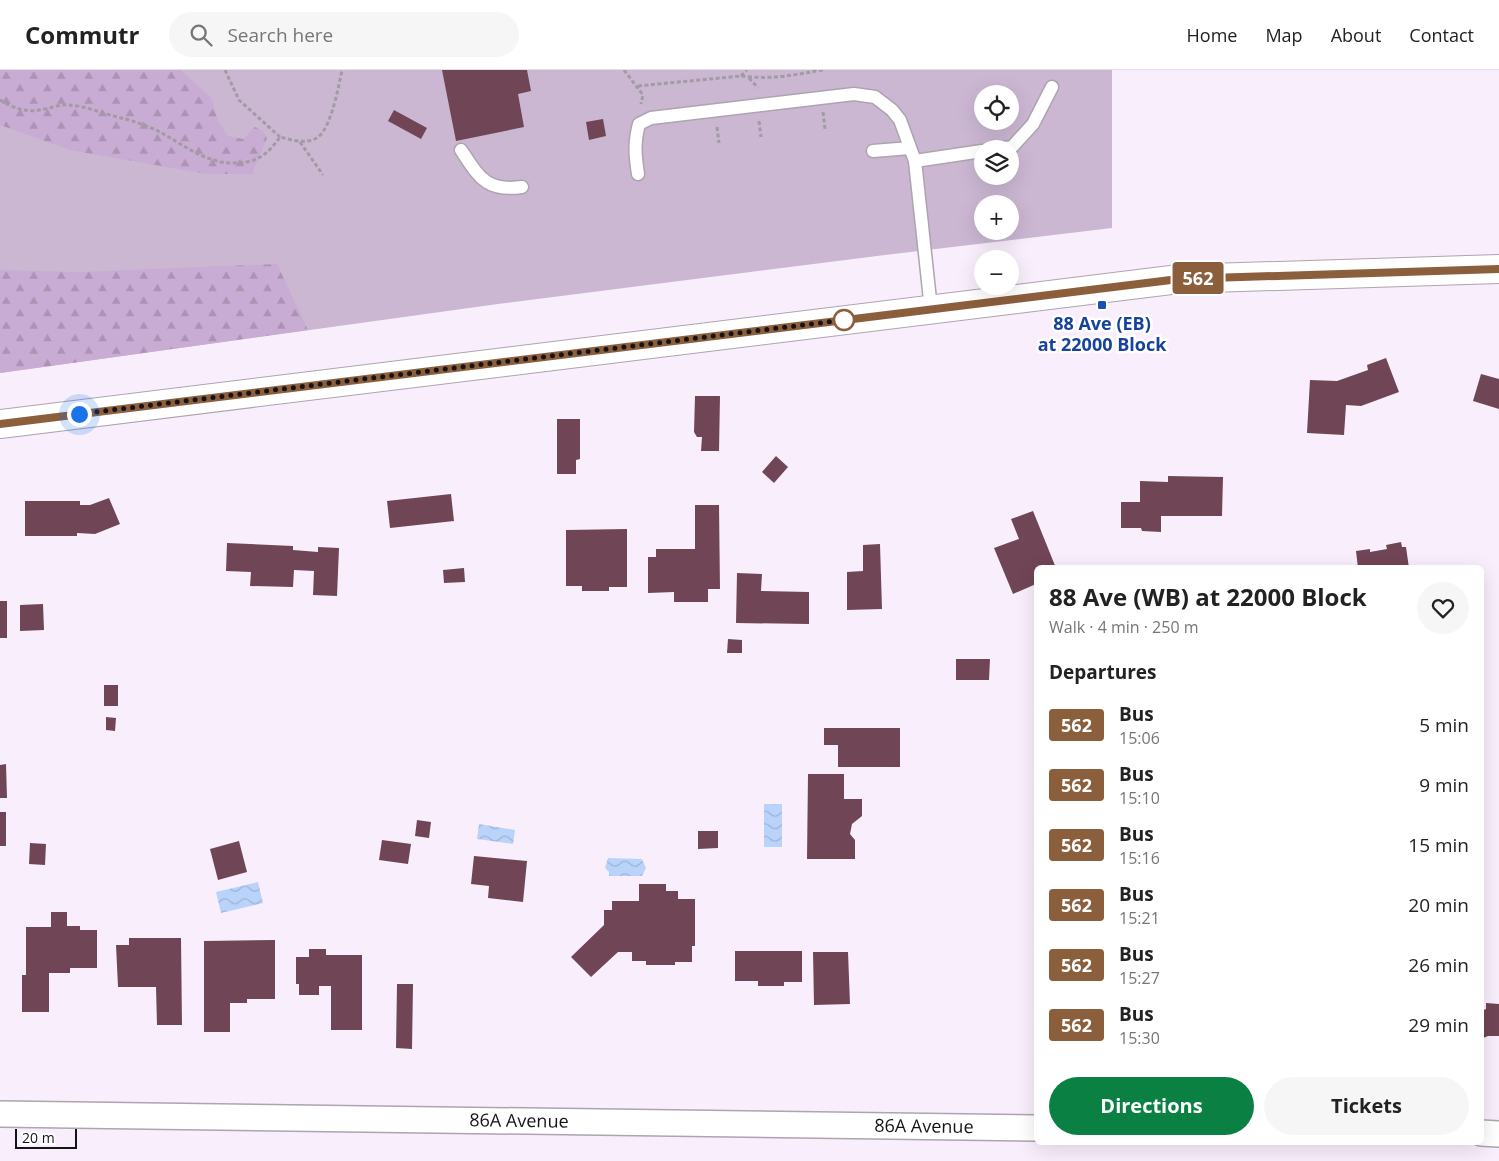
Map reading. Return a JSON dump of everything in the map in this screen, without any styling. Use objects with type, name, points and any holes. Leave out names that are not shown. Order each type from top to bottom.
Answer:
[{"type":"main road","points":[[0,424],[1179,279],[1499,269]]},
{"type":"street","name":"86A Avenue","points":[[0,1114],[1034,1128]]},
{"type":"street","points":[[1484,1133],[1499,1134]]},
{"type":"lane","points":[[1018,140],[1033,124],[1052,87]]},
{"type":"lane","points":[[638,174],[634,146],[636,136],[639,124],[651,118],[854,94],[875,97],[892,110],[900,120],[915,161],[931,309]]},
{"type":"lane","points":[[873,151],[910,148]]},
{"type":"lane","points":[[461,150],[476,172],[491,186],[506,189],[522,187]]},
{"type":"lane","points":[[915,161],[974,152]]},
{"type":"path","points":[[225,70],[239,100],[280,137],[300,142],[318,137],[324,129],[338,90],[342,70]]},
{"type":"path","points":[[624,70],[638,86],[643,95],[641,106],[651,118]]},
{"type":"path","points":[[740,76],[747,70]]},
{"type":"path","points":[[638,86],[740,76],[757,78],[792,75],[824,70]]},
{"type":"path","points":[[0,100],[14,108],[27,110],[38,111],[69,105],[130,120],[161,133],[196,153],[228,163],[246,162],[262,157],[280,137]]},
{"type":"path","points":[[300,142],[323,175]]},
{"type":"shaded area","points":[[0,70],[1112,70],[1112,228],[1019,239],[1019,195],[974,195],[974,240],[1011,240],[498,304],[0,373]]},
{"type":"green space","points":[[0,70],[181,70],[212,99],[218,121],[228,136],[243,139],[255,127],[263,131],[267,138],[252,174],[206,174],[70,150],[0,125]]},
{"type":"green space","points":[[277,264],[308,330],[0,373],[0,270],[79,272]]},
{"type":"water","points":[[764,804],[782,804],[782,847],[764,847]]},
{"type":"water","points":[[479,824],[515,830],[513,844],[477,839]]},
{"type":"water","points":[[608,858],[642,859],[646,868],[642,876],[609,876],[609,872],[605,868]]},
{"type":"water","points":[[258,882],[263,903],[221,913],[216,892]]},
{"type":"building","points":[[442,70],[527,70],[531,91],[518,94],[524,127],[456,141]]},
{"type":"building","points":[[394,110],[427,128],[421,139],[388,121]]},
{"type":"building","points":[[603,119],[606,136],[589,140],[586,122]]},
{"type":"building","points":[[1386,358],[1399,392],[1361,406],[1346,405],[1344,435],[1307,433],[1310,380],[1337,381],[1368,370],[1367,365]]},
{"type":"building","points":[[1481,374],[1499,379],[1499,409],[1473,401]]},
{"type":"building","points":[[695,396],[720,396],[719,451],[701,451],[702,437],[697,437],[694,432]]},
{"type":"building","points":[[557,419],[580,419],[580,459],[576,460],[576,474],[557,474]]},
{"type":"building","points":[[776,456],[788,467],[774,483],[762,472]]},
{"type":"building","points":[[1168,476],[1223,477],[1222,516],[1161,516],[1161,532],[1142,531],[1141,528],[1121,528],[1121,502],[1140,502],[1140,481],[1168,482]]},
{"type":"building","points":[[451,494],[454,521],[390,528],[387,501]]},
{"type":"building","points":[[109,498],[120,524],[95,534],[77,533],[77,536],[25,536],[25,501],[80,501],[80,505],[90,505]]},
{"type":"building","points":[[695,505],[719,505],[720,589],[708,589],[708,602],[674,602],[674,592],[648,593],[648,557],[656,557],[656,549],[695,549]]},
{"type":"building","points":[[1033,511],[1055,565],[1034,565],[1034,585],[1013,594],[994,548],[1019,539],[1011,519]]},
{"type":"building","points":[[627,529],[627,587],[609,587],[609,591],[582,591],[582,586],[566,586],[566,530]]},
{"type":"building","points":[[1401,542],[1402,547],[1406,547],[1409,565],[1358,565],[1356,551],[1370,549],[1370,552],[1387,549],[1386,545]]},
{"type":"building","points":[[227,543],[293,546],[293,550],[318,552],[318,547],[339,548],[337,596],[313,595],[314,571],[294,570],[293,587],[250,586],[251,572],[226,571]]},
{"type":"building","points":[[880,544],[882,609],[847,610],[847,572],[863,571],[863,545]]},
{"type":"building","points":[[464,568],[465,582],[444,583],[443,570]]},
{"type":"building","points":[[737,573],[762,574],[761,591],[809,592],[809,624],[736,623]]},
{"type":"building","points":[[0,601],[7,601],[7,638],[0,638]]},
{"type":"building","points":[[43,604],[44,630],[20,631],[20,605]]},
{"type":"building","points":[[728,639],[742,640],[742,653],[727,653]]},
{"type":"building","points":[[956,659],[990,659],[989,680],[956,680]]},
{"type":"building","points":[[104,685],[118,685],[118,706],[104,706]]},
{"type":"building","points":[[106,717],[116,718],[115,731],[106,730]]},
{"type":"building","points":[[824,728],[900,728],[900,767],[838,767],[838,745],[824,745]]},
{"type":"building","points":[[6,764],[7,798],[0,798],[0,765]]},
{"type":"building","points":[[808,774],[844,774],[844,799],[862,799],[862,816],[852,824],[850,834],[855,840],[855,859],[807,859]]},
{"type":"building","points":[[0,812],[6,812],[6,846],[0,846]]},
{"type":"building","points":[[417,820],[431,822],[429,838],[415,836]]},
{"type":"building","points":[[698,831],[718,831],[718,848],[698,849]]},
{"type":"building","points":[[382,840],[411,844],[408,864],[379,860]]},
{"type":"building","points":[[239,841],[247,872],[218,880],[210,849]]},
{"type":"building","points":[[30,843],[46,844],[45,865],[29,864]]},
{"type":"building","points":[[474,856],[527,861],[523,902],[488,898],[489,886],[471,884]]},
{"type":"building","points":[[639,884],[666,884],[666,891],[678,891],[678,899],[695,899],[695,946],[692,946],[692,962],[675,962],[675,965],[646,965],[646,961],[632,961],[632,952],[618,952],[591,977],[571,957],[604,925],[604,910],[612,910],[612,901],[639,901]]},
{"type":"building","points":[[51,912],[67,912],[67,926],[80,926],[80,930],[97,930],[97,968],[70,968],[70,973],[49,973],[49,1012],[22,1012],[22,975],[26,975],[26,927],[51,927]]},
{"type":"building","points":[[129,938],[181,938],[182,1025],[157,1025],[156,987],[118,987],[116,945],[129,945]]},
{"type":"building","points":[[275,940],[275,999],[247,999],[247,1003],[230,1003],[230,1032],[204,1032],[204,941]]},
{"type":"building","points":[[309,949],[326,949],[326,955],[362,955],[362,1030],[331,1030],[331,986],[319,986],[319,995],[299,995],[299,984],[296,984],[296,957],[309,957]]},
{"type":"building","points":[[735,951],[802,951],[802,982],[784,982],[784,986],[758,986],[758,981],[735,981]]},
{"type":"building","points":[[813,952],[848,952],[850,1004],[814,1005]]},
{"type":"building","points":[[397,984],[413,984],[412,1049],[396,1048]]},
{"type":"building","points":[[1486,1003],[1499,1004],[1499,1036],[1484,1038],[1484,1010],[1486,1009]]},
{"type":"bus line","name":"562","points":[[0,424],[1179,279],[1499,269]]},
{"type":"place","name":"88 Ave (EB) at 22000 Block","points":[[1102,305]]},
{"type":"route","points":[[79,414],[852,319],[844,320]]}]
